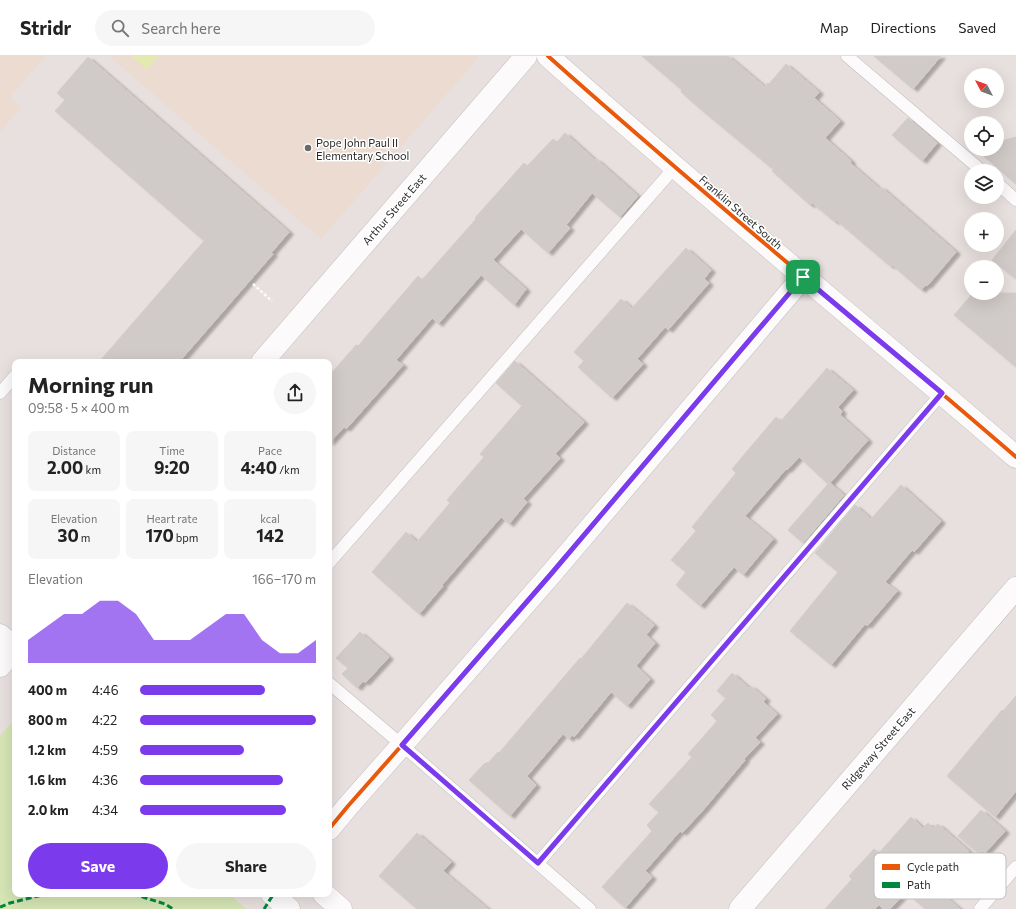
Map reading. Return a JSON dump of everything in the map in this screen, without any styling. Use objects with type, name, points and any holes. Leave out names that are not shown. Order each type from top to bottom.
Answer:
[{"type":"street","name":"Arthur Street East","points":[[265,359],[526,56]]},
{"type":"street","name":"Franklin Street South","points":[[548,56],[803,277],[1016,457]]},
{"type":"street","points":[[332,825],[551,574],[803,277]]},
{"type":"street","name":"Ridgeway Street East","points":[[740,909],[1016,588]]},
{"type":"street","points":[[0,635],[12,645]]},
{"type":"street","points":[[0,666],[12,652]]},
{"type":"street","points":[[327,897],[341,909]]},
{"type":"lane","points":[[847,56],[974,164]]},
{"type":"lane","points":[[332,560],[675,167]]},
{"type":"lane","points":[[1004,189],[1016,200]]},
{"type":"lane","points":[[0,393],[12,379]]},
{"type":"lane","points":[[538,863],[942,393]]},
{"type":"lane","points":[[332,686],[590,909]]},
{"type":"lane","points":[[1006,879],[1016,867]]},
{"type":"lane","points":[[980,909],[989,899]]},
{"type":"path","points":[[253,284],[272,301]]},
{"type":"shaded area","points":[[0,56],[46,56],[10,96],[21,108],[0,132]]},
{"type":"shaded area","name":"Pope John Paul II Elementary School","points":[[109,56],[480,56],[321,239]]},
{"type":"green space","points":[[131,56],[158,56],[147,69]]},
{"type":"green space","points":[[12,722],[12,897],[232,897],[246,909],[0,909],[0,736]]},
{"type":"building","points":[[642,56],[728,56],[765,87],[786,64],[819,92],[814,98],[840,121],[825,138],[851,161],[850,163],[879,188],[881,187],[956,252],[927,286],[926,285],[921,290],[836,220],[835,222],[812,203],[810,205],[772,171],[774,170],[698,107],[681,92],[682,90]]},
{"type":"building","points":[[874,56],[941,56],[913,89]]},
{"type":"building","points":[[88,57],[289,232],[271,253],[273,254],[182,359],[102,359],[204,241],[55,111],[65,100],[57,93]]},
{"type":"building","points":[[908,118],[937,143],[922,161],[892,135]]},
{"type":"building","points":[[565,133],[638,196],[620,217],[592,193],[566,225],[570,228],[548,253],[521,229],[493,260],[526,289],[514,305],[481,275],[438,324],[432,318],[396,360],[403,365],[346,429],[344,427],[332,440],[332,373],[356,345],[358,346],[418,276],[422,280],[524,163],[527,166],[553,139],[557,142]]},
{"type":"building","points":[[1016,137],[1016,184],[1004,174],[1004,164],[993,164],[984,156],[1004,156],[1004,140]]},
{"type":"building","points":[[1016,230],[1016,279],[1004,270],[1004,260],[992,260],[998,252],[1004,252],[1004,245]]},
{"type":"building","points":[[686,248],[711,270],[704,279],[709,283],[668,330],[665,327],[637,359],[643,364],[612,398],[578,367],[584,361],[574,352],[621,299],[632,308]]},
{"type":"building","points":[[1004,293],[1016,293],[1016,367],[954,315],[967,300],[1004,300]]},
{"type":"building","points":[[515,361],[584,422],[555,454],[560,458],[523,499],[527,502],[509,524],[501,517],[419,614],[372,572],[406,532],[417,542],[450,503],[447,500],[484,457],[480,454],[522,406],[496,383]]},
{"type":"building","points":[[827,368],[853,390],[838,407],[842,411],[840,415],[868,440],[830,483],[844,495],[803,543],[788,530],[828,484],[799,457],[787,470],[786,469],[745,516],[773,539],[743,575],[734,567],[700,606],[676,585],[686,572],[671,560],[696,531],[692,527],[736,473],[732,469],[776,417],[781,421]]},
{"type":"building","points":[[901,485],[941,521],[914,552],[912,550],[885,582],[897,591],[867,626],[865,624],[831,665],[790,631],[838,572],[815,553],[855,505],[871,519]]},
{"type":"building","points":[[627,603],[654,625],[646,635],[655,643],[636,666],[650,679],[627,706],[611,692],[574,737],[572,735],[569,739],[563,734],[527,776],[536,785],[510,816],[469,780],[485,763],[488,763],[498,752],[499,753],[580,658],[581,659]]},
{"type":"building","points":[[360,632],[389,657],[365,683],[363,681],[357,688],[342,674],[348,668],[336,658]]},
{"type":"building","points":[[732,673],[749,688],[751,686],[766,699],[763,702],[777,714],[755,738],[760,742],[744,759],[745,760],[704,809],[682,833],[680,831],[645,871],[652,877],[625,908],[602,887],[652,831],[647,825],[659,812],[649,804],[692,757],[688,754],[717,721],[711,715],[726,698],[717,691]]},
{"type":"building","points":[[1016,696],[1016,791],[995,817],[947,776],[1002,710],[1003,711]]},
{"type":"building","points":[[981,810],[1005,831],[985,853],[982,851],[978,853],[958,836]]},
{"type":"building","points":[[911,817],[923,828],[928,823],[933,828],[938,824],[969,851],[967,853],[879,853]]},
{"type":"building","points":[[417,833],[451,862],[443,871],[488,909],[417,909],[379,876]]},
{"type":"building","points":[[874,849],[879,853],[874,853],[874,899],[899,899],[890,909],[883,909],[879,905],[875,909],[825,909],[852,879],[849,876]]},
{"type":"building","points":[[914,899],[949,899],[960,909],[925,909]]},
{"type":"marked path","points":[[0,907],[34,897]]},
{"type":"marked path","points":[[143,897],[165,904],[173,909]]},
{"type":"marked path","points":[[264,909],[272,897]]},
{"type":"cycle path","points":[[548,56],[722,208],[1016,457]]},
{"type":"cycle path","points":[[332,825],[551,574],[803,277]]},
{"type":"place","name":"Pope John Paul II Elementary School","points":[[308,148]]},
{"type":"route","points":[[803,277],[942,393],[538,863],[402,745],[551,574],[803,277]]}]
